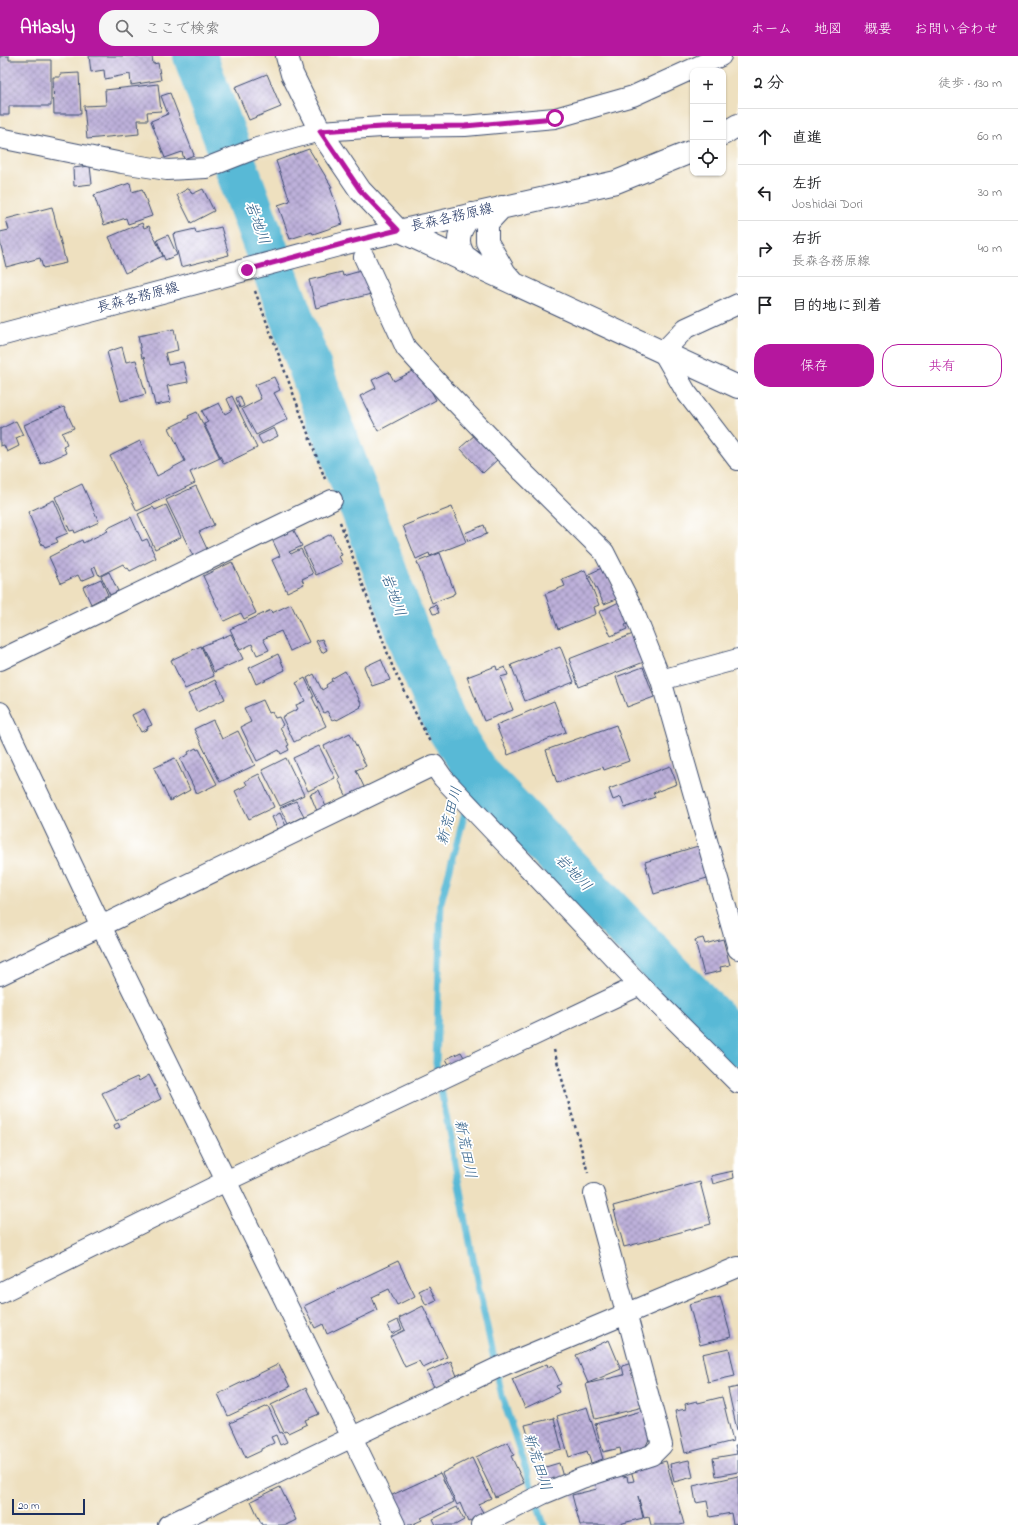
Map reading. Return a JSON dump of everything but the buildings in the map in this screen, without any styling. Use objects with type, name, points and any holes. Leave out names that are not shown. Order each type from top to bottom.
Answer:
[{"type":"street","points":[[287,56],[292,74],[320,131],[360,190],[398,230],[738,387]]},
{"type":"street","points":[[0,138],[122,163],[167,170],[206,168],[257,148],[320,131],[382,127],[465,126],[555,118],[632,96],[721,56]]},
{"type":"street","points":[[726,132],[738,125]]},
{"type":"street","name":"長森各務原線","points":[[0,335],[398,230],[616,182],[690,152]]},
{"type":"street","points":[[502,207],[488,223],[487,242],[502,268],[514,283]]},
{"type":"street","points":[[472,214],[461,228],[459,238],[462,252],[477,266]]},
{"type":"street","points":[[364,257],[406,348],[523,472],[604,552],[632,607],[661,680],[738,949]]},
{"type":"street","points":[[663,352],[686,328],[738,304]]},
{"type":"street","points":[[663,352],[686,392],[738,460]]},
{"type":"street","points":[[0,660],[332,500]]},
{"type":"street","points":[[661,680],[738,659]]},
{"type":"street","points":[[0,712],[101,926],[395,1525]]},
{"type":"street","points":[[0,975],[434,765],[443,778],[640,985],[738,1083]]},
{"type":"street","points":[[0,1293],[226,1181],[640,985]]},
{"type":"street","points":[[481,1525],[543,1494],[582,1478],[652,1455],[662,1445],[594,1194]]},
{"type":"street","points":[[168,1525],[497,1368],[738,1267]]},
{"type":"path","points":[[548,1029],[594,1194]]},
{"type":"waterway","name":"岩地川","points":[[195,56],[415,652],[446,724],[476,772],[738,1044]]},
{"type":"waterway","name":"新荒田川","points":[[476,772],[441,902],[436,1063],[478,1285],[502,1396],[544,1525]]},
{"type":"route","points":[[247,270],[398,230],[360,190],[320,131],[382,127],[465,126],[555,118]]}]
